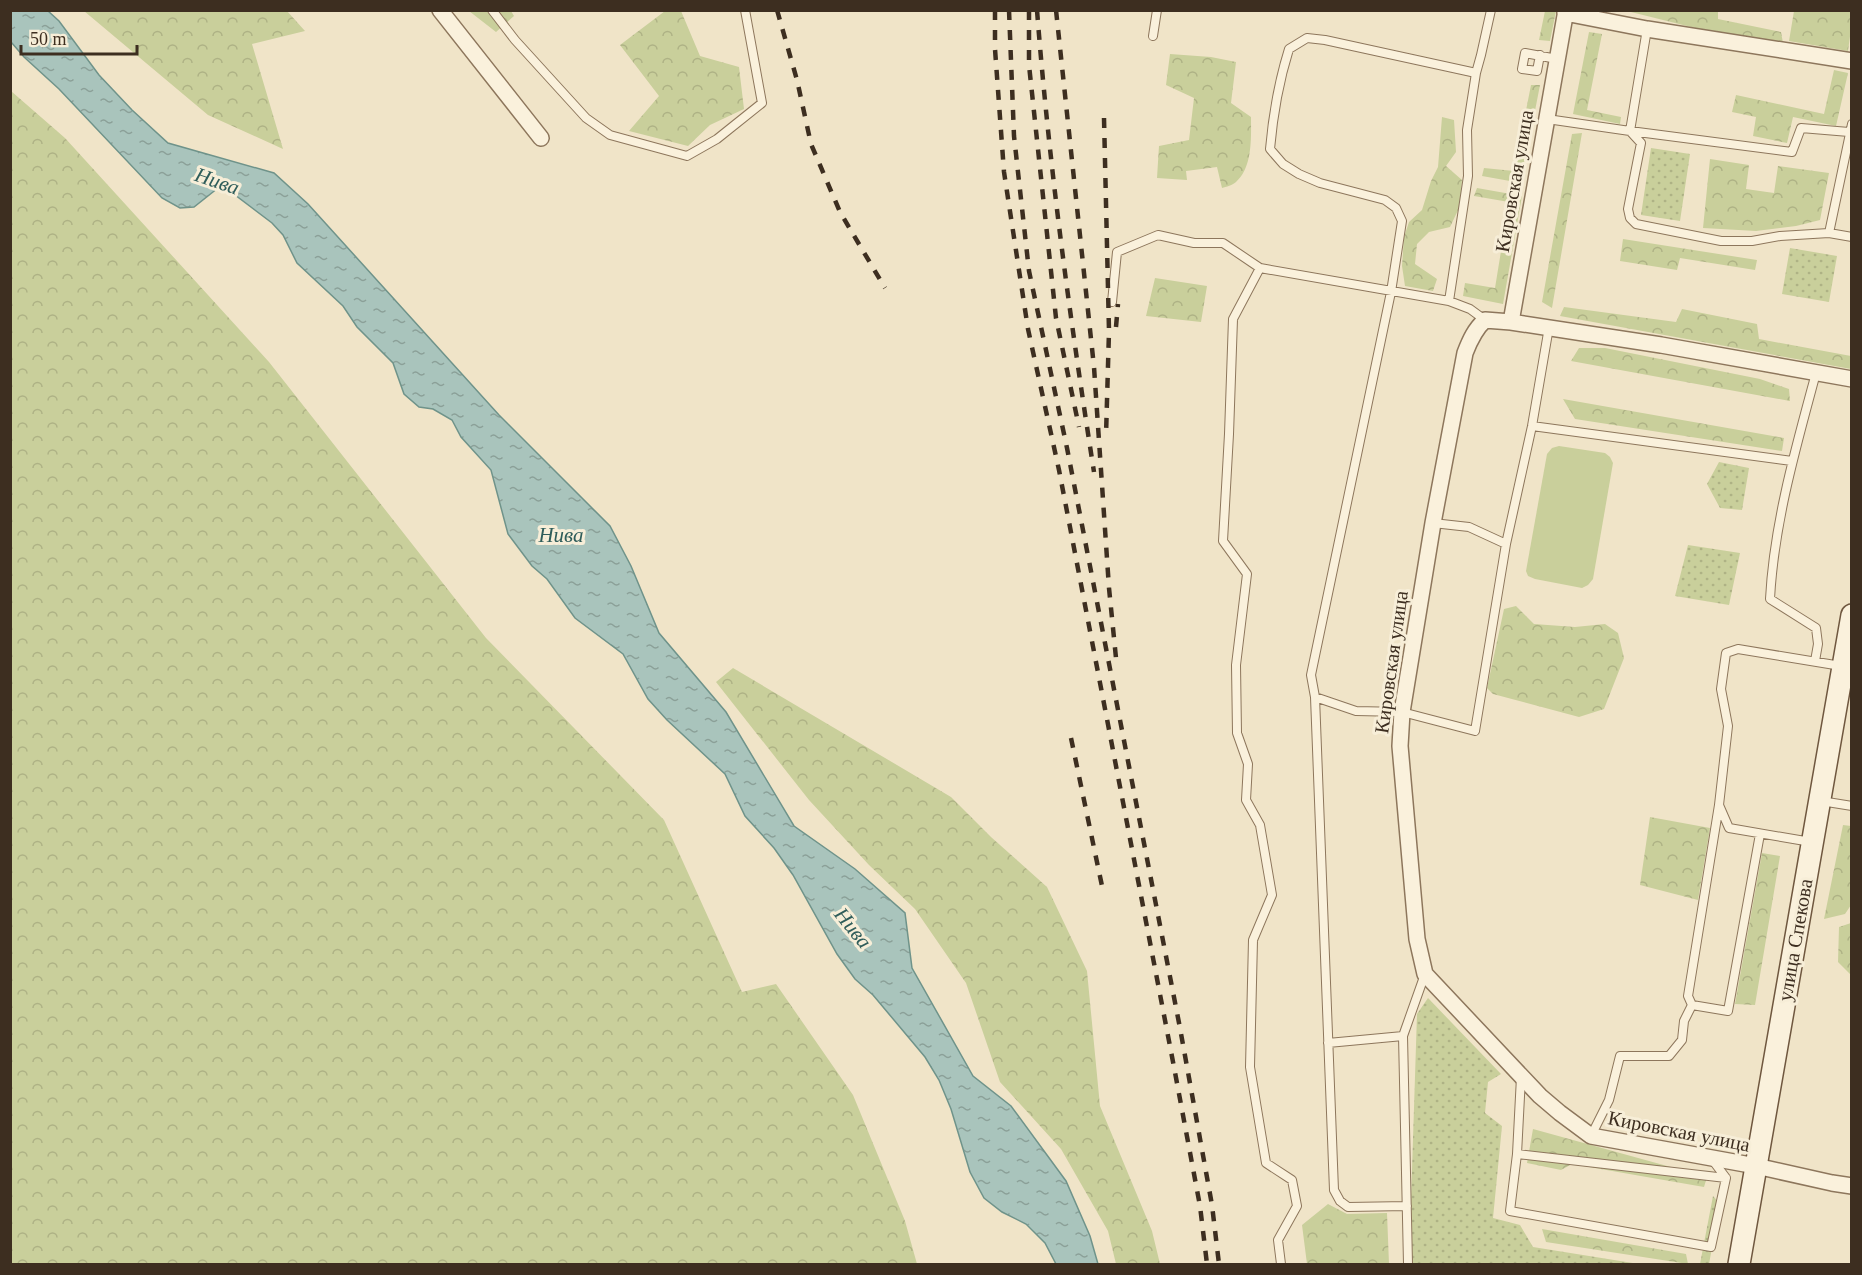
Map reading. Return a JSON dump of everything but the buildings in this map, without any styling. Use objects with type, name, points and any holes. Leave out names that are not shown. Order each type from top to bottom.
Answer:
[{"type":"main road","name":"улица Спекова","points":[[1739,1264],[1851,615]]},
{"type":"street","points":[[440,10],[541,138]]},
{"type":"street","points":[[1566,12],[1647,28],[1851,61]]},
{"type":"street","name":"Кировская улица","points":[[1511,322],[1566,12]]},
{"type":"street","points":[[1485,320],[1549,327],[1661,345],[1851,379]]},
{"type":"street","name":"Кировская улица","points":[[1485,320],[1478,326],[1466,353],[1433,523],[1402,712],[1400,746],[1417,939],[1425,974],[1540,1096],[1591,1136],[1850,1183]]},
{"type":"lane","points":[[492,10],[515,40],[586,118],[610,135],[687,156],[717,139],[762,103],[746,10]]},
{"type":"lane","points":[[1153,36],[1157,10]]},
{"type":"lane","points":[[1449,302],[1468,176],[1467,130],[1476,73],[1491,10]]},
{"type":"lane","points":[[1630,131],[1647,28]]},
{"type":"lane","points":[[1407,1206],[1348,1207],[1340,1201],[1334,1190],[1316,697],[1311,675],[1391,292],[1402,220],[1396,208],[1385,200],[1320,183],[1299,174],[1283,164],[1270,149],[1272,122],[1282,71],[1289,49],[1307,38],[1476,73]]},
{"type":"lane","points":[[1540,56],[1557,59]]},
{"type":"lane","points":[[1547,119],[1792,152],[1801,128],[1850,132]]},
{"type":"lane","points":[[1829,233],[1851,124]]},
{"type":"lane","points":[[1630,131],[1641,143],[1628,209],[1630,218],[1636,224],[1722,241],[1752,241],[1780,236],[1829,233],[1851,237]]},
{"type":"lane","points":[[1112,302],[1117,252],[1158,235],[1194,243],[1223,243],[1260,268],[1449,302],[1470,309],[1485,320]]},
{"type":"lane","points":[[1260,268],[1233,319],[1223,541],[1247,574],[1236,665],[1237,733],[1248,764],[1245,800],[1260,825],[1272,895],[1253,940],[1250,1067],[1266,1163],[1292,1180],[1297,1206],[1278,1240],[1281,1264]]},
{"type":"lane","points":[[1316,697],[1356,711],[1402,712],[1474,731],[1506,544],[1532,426],[1549,327]]},
{"type":"lane","points":[[1815,661],[1818,644],[1816,628],[1770,599],[1772,573],[1792,461],[1816,373]]},
{"type":"lane","points":[[1532,426],[1792,461]]},
{"type":"lane","points":[[1433,523],[1469,527],[1506,544]]},
{"type":"lane","points":[[1692,1005],[1688,996],[1719,805],[1728,726],[1721,689],[1726,652],[1738,649],[1842,667]]},
{"type":"lane","points":[[1819,801],[1851,806]]},
{"type":"lane","points":[[1719,805],[1729,828],[1812,842]]},
{"type":"lane","points":[[1692,1005],[1728,1011],[1760,834]]},
{"type":"lane","points":[[1408,1264],[1403,1036],[1425,974]]},
{"type":"lane","points":[[1591,1136],[1609,1100],[1620,1056],[1669,1056],[1682,1040],[1684,1021],[1692,1005]]},
{"type":"lane","points":[[1328,1043],[1403,1036]]},
{"type":"lane","points":[[1521,1075],[1517,1154],[1510,1211],[1711,1247],[1726,1178],[1711,1157]]},
{"type":"lane","points":[[1517,1154],[1726,1178]]},
{"type":"green space","points":[[84,11],[287,11],[305,31],[252,44],[283,149],[208,115]]},
{"type":"green space","points":[[469,11],[511,11],[514,16],[496,32]]},
{"type":"green space","points":[[665,11],[681,11],[700,56],[739,67],[744,109],[710,125],[688,146],[629,131],[659,96],[620,45]]},
{"type":"green space","points":[[1545,11],[1556,11],[1550,41],[1539,40]]},
{"type":"green space","points":[[1627,11],[1718,11],[1718,19],[1781,32],[1783,43],[1695,28]]},
{"type":"green space","points":[[1794,11],[1851,11],[1848,51],[1789,41]]},
{"type":"green space","points":[[1589,32],[1602,34],[1587,110],[1621,117],[1620,124],[1573,114]]},
{"type":"green space","points":[[1170,54],[1211,57],[1236,62],[1231,103],[1251,117],[1251,142],[1246,168],[1242,176],[1231,185],[1222,188],[1217,167],[1186,171],[1187,180],[1157,178],[1159,146],[1189,140],[1194,98],[1166,85]]},
{"type":"green space","points":[[1834,70],[1848,73],[1836,126],[1793,117],[1787,143],[1753,136],[1756,117],[1732,112],[1736,95],[1824,114]]},
{"type":"green space","points":[[1531,85],[1540,85],[1521,183],[1482,176],[1484,168],[1514,171]]},
{"type":"green space","points":[[11,91],[65,138],[269,362],[486,638],[664,820],[742,992],[776,984],[853,1095],[905,1221],[917,1264],[11,1264]]},
{"type":"green space","points":[[1442,117],[1454,120],[1456,152],[1446,166],[1462,180],[1460,206],[1450,227],[1429,232],[1417,244],[1415,264],[1437,279],[1433,291],[1405,286],[1402,266],[1404,237],[1409,222],[1422,210],[1438,167]]},
{"type":"green space","points":[[1582,133],[1552,308],[1542,302],[1572,134]]},
{"type":"green space","points":[[1651,148],[1690,154],[1680,221],[1641,215]]},
{"type":"green space","points":[[1710,159],[1749,165],[1746,189],[1774,193],[1778,166],[1829,173],[1820,220],[1796,226],[1756,231],[1703,228]]},
{"type":"green space","points":[[1477,188],[1522,196],[1503,304],[1463,296],[1465,283],[1495,288],[1509,202],[1474,196]]},
{"type":"green space","points":[[1623,239],[1757,260],[1755,270],[1680,258],[1677,270],[1620,261]]},
{"type":"green space","points":[[1790,248],[1837,256],[1829,302],[1782,294]]},
{"type":"green space","points":[[1155,278],[1207,286],[1201,322],[1146,316]]},
{"type":"green space","points":[[1564,307],[1676,322],[1682,309],[1757,324],[1759,339],[1851,356],[1851,369],[1560,316]]},
{"type":"green space","points":[[1579,348],[1605,348],[1760,379],[1789,389],[1790,401],[1571,361]]},
{"type":"green space","points":[[1563,399],[1784,438],[1782,451],[1575,419]]},
{"type":"green space","points":[[1559,446],[1605,453],[1613,463],[1593,579],[1582,588],[1535,579],[1528,576],[1526,571],[1547,454],[1552,448]]},
{"type":"green space","points":[[1719,462],[1749,468],[1742,510],[1720,508],[1707,484]]},
{"type":"green space","points":[[1688,545],[1740,553],[1729,605],[1675,596]]},
{"type":"green space","points":[[1516,606],[1534,624],[1575,627],[1605,624],[1618,633],[1624,658],[1604,709],[1579,717],[1493,694],[1487,688],[1504,609]]},
{"type":"green space","points":[[733,668],[951,797],[991,837],[1047,887],[1087,971],[1100,1106],[1152,1231],[1160,1264],[1116,1264],[1108,1231],[1061,1149],[1000,1082],[966,983],[915,909],[869,865],[809,800],[716,682]]},
{"type":"green space","points":[[1650,817],[1710,828],[1698,900],[1640,885]]},
{"type":"green space","points":[[1843,825],[1851,826],[1851,905],[1845,914],[1824,919]]},
{"type":"green space","points":[[1762,853],[1780,856],[1755,1005],[1735,1004]]},
{"type":"green space","points":[[1852,923],[1851,975],[1838,962],[1839,927]]},
{"type":"green space","points":[[1428,998],[1501,1074],[1488,1082],[1485,1113],[1502,1126],[1493,1218],[1520,1225],[1533,1247],[1639,1264],[1409,1264],[1417,1014]]},
{"type":"green space","points":[[1533,1129],[1707,1177],[1704,1187],[1572,1164],[1561,1170],[1527,1163]]},
{"type":"green space","points":[[1713,1196],[1720,1204],[1709,1264],[1700,1264]]},
{"type":"green space","points":[[1328,1204],[1347,1214],[1387,1213],[1389,1264],[1307,1264],[1302,1225]]},
{"type":"green space","points":[[1542,1229],[1686,1254],[1688,1264],[1546,1242]]},
{"type":"water","name":"Нива","points":[[10,11],[48,11],[59,21],[99,75],[168,143],[274,173],[308,204],[499,415],[610,526],[631,566],[659,633],[726,712],[794,826],[855,869],[905,913],[912,968],[973,1076],[1011,1106],[1066,1181],[1090,1236],[1098,1264],[1056,1264],[1045,1243],[1026,1224],[1002,1212],[984,1198],[970,1172],[951,1109],[939,1080],[925,1057],[873,995],[855,979],[837,954],[793,875],[774,848],[745,816],[725,774],[648,699],[623,654],[575,618],[547,579],[532,566],[508,534],[491,470],[461,437],[452,420],[433,409],[419,407],[404,394],[393,363],[357,327],[343,306],[297,263],[283,235],[272,223],[231,192],[218,188],[194,207],[180,208],[162,198],[59,89],[11,42]]},
{"type":"railway","points":[[777,10],[797,80],[811,144],[840,212],[885,288]]},
{"type":"railway","points":[[995,10],[995,49],[1004,172],[1028,329],[1059,470],[1174,1067],[1200,1206],[1207,1264]]},
{"type":"railway","points":[[1009,10],[1014,136],[1029,271],[1067,448],[1180,1028],[1212,1205],[1219,1264]]},
{"type":"railway","points":[[1029,10],[1029,65],[1056,318],[1079,427]]},
{"type":"railway","points":[[1037,10],[1061,242],[1094,472]]},
{"type":"railway","points":[[1056,10],[1094,367],[1116,658]]},
{"type":"railway","points":[[1104,118],[1109,331],[1106,436]]},
{"type":"railway","points":[[1116,327],[1118,304]]},
{"type":"railway","points":[[1071,738],[1102,886]]}]
